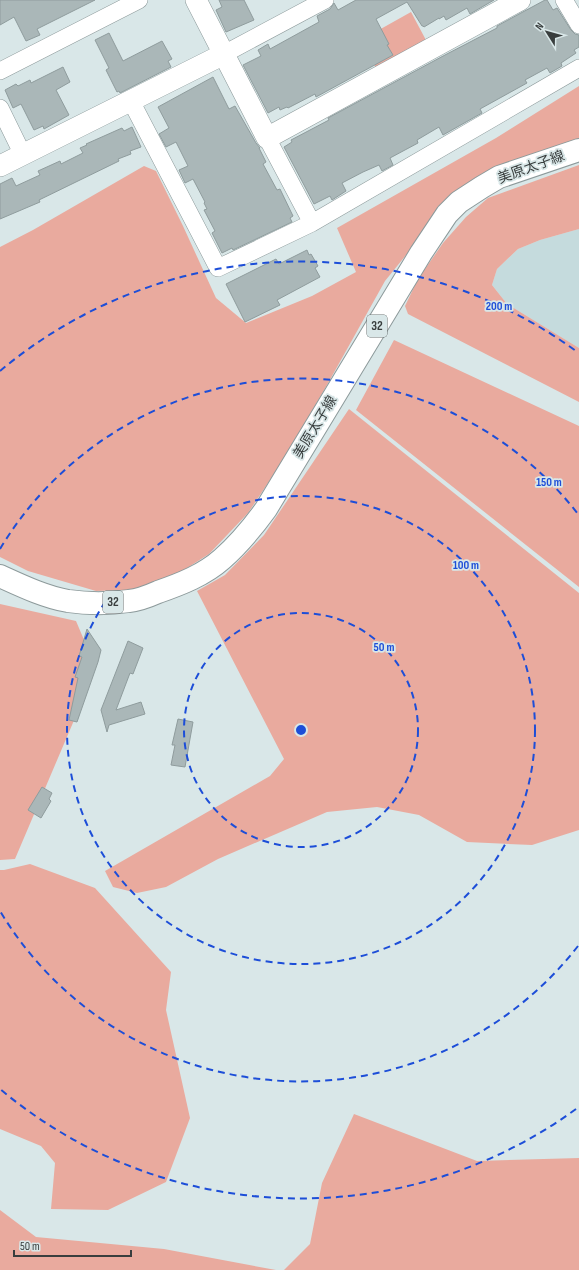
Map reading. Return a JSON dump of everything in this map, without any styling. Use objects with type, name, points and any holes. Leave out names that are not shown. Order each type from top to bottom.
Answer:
[{"type":"main road","name":"美原太子線","points":[[0,576],[30,589],[67,601],[103,603],[130,601],[175,586],[190,580],[222,560],[250,531],[266,508],[421,253],[447,214],[459,202],[499,177],[579,150]]},
{"type":"street","points":[[0,72],[139,0]]},
{"type":"street","points":[[196,0],[312,223]]},
{"type":"street","points":[[0,166],[224,54],[325,0]]},
{"type":"street","points":[[267,138],[520,0]]},
{"type":"street","points":[[564,0],[579,25]]},
{"type":"street","points":[[131,101],[218,268],[312,223],[579,68]]},
{"type":"street","points":[[0,108],[23,154]]},
{"type":"shaded area","points":[[411,12],[427,42],[377,70],[361,40]]},
{"type":"shaded area","points":[[579,86],[579,141],[525,159],[419,239],[385,281],[284,459],[248,513],[209,554],[154,589],[96,591],[28,571],[0,557],[0,247],[33,230],[144,166],[156,171],[216,298],[246,323],[312,296],[356,272],[337,228],[496,138]]},
{"type":"shaded area","points":[[579,165],[579,229],[540,240],[518,249],[497,269],[492,285],[507,304],[579,348],[579,402],[408,314],[405,306],[418,279],[443,243],[466,217],[488,198]]},
{"type":"shaded area","points":[[579,229],[579,348],[507,304],[492,285],[497,269],[518,249],[540,240]]},
{"type":"shaded area","points":[[394,340],[579,426],[579,587],[356,410]]},
{"type":"shaded area","points":[[349,409],[579,593],[579,830],[532,845],[467,842],[419,815],[377,807],[327,812],[218,859],[166,887],[137,893],[113,887],[105,871],[270,776],[284,759],[197,591],[225,575],[264,535]]},
{"type":"shaded area","points":[[0,604],[76,621],[87,647],[75,718],[15,859],[0,860]]},
{"type":"shaded area","points":[[30,864],[95,888],[171,972],[166,1010],[190,1118],[166,1182],[108,1210],[51,1209],[55,1163],[41,1146],[0,1129],[0,870]]},
{"type":"shaded area","points":[[354,1114],[477,1161],[579,1158],[579,1270],[284,1270],[310,1244],[322,1183]]},
{"type":"shaded area","points":[[0,1210],[36,1237],[164,1249],[276,1270],[0,1270]]},
{"type":"building","points":[[0,0],[95,0],[37,29],[40,35],[26,41],[14,17],[0,25]]},
{"type":"building","points":[[219,0],[244,0],[254,20],[226,32],[216,10],[222,7]]},
{"type":"building","points":[[356,0],[494,0],[470,14],[467,8],[446,20],[444,16],[424,27],[407,2],[376,19],[393,55],[316,97],[315,94],[288,108],[287,107],[280,110],[279,107],[268,113],[243,65],[261,56],[258,50],[268,44],[270,49],[319,22],[317,16],[330,9],[334,3],[338,10]]},
{"type":"building","points":[[547,0],[553,10],[557,8],[571,30],[575,34],[579,35],[579,47],[574,50],[576,53],[561,63],[562,66],[550,73],[547,68],[525,80],[527,83],[480,109],[482,113],[443,135],[439,127],[417,140],[418,143],[390,158],[393,165],[382,171],[379,165],[363,172],[342,183],[346,191],[332,200],[330,196],[314,204],[284,147],[292,142],[291,140],[329,120],[328,118],[497,28],[497,26]]},
{"type":"building","points":[[109,33],[123,61],[162,41],[172,59],[168,61],[171,67],[120,93],[119,91],[117,92],[106,70],[109,68],[95,40]]},
{"type":"building","points":[[63,67],[70,82],[56,90],[69,115],[44,129],[43,126],[34,130],[21,104],[13,108],[5,90],[16,84],[18,86],[30,80],[31,83]]},
{"type":"building","points":[[213,77],[229,109],[235,106],[260,148],[266,162],[263,164],[277,190],[280,189],[293,216],[290,218],[292,222],[233,250],[232,248],[222,253],[212,233],[215,231],[204,210],[207,209],[204,203],[205,202],[193,179],[185,183],[179,170],[188,166],[176,142],[166,147],[159,134],[169,128],[158,107]]},
{"type":"building","points":[[132,127],[141,147],[130,151],[131,154],[118,159],[119,161],[39,200],[40,202],[0,219],[0,184],[12,178],[16,186],[40,175],[38,171],[60,161],[61,164],[83,153],[80,148],[87,145],[86,144],[122,128],[124,131]]},
{"type":"building","points":[[307,250],[318,266],[315,268],[320,277],[277,300],[280,305],[245,322],[226,284],[276,259],[279,264]]},
{"type":"building","points":[[87,629],[101,650],[77,722],[69,720],[78,678],[75,677],[82,657],[79,656]]},
{"type":"building","points":[[128,641],[143,648],[133,674],[130,673],[116,710],[141,702],[145,714],[109,725],[107,732],[101,710]]},
{"type":"building","points":[[178,719],[193,722],[185,767],[171,765],[175,745],[172,745]]},
{"type":"building","points":[[42,787],[52,793],[49,799],[51,801],[41,818],[28,810]]}]
